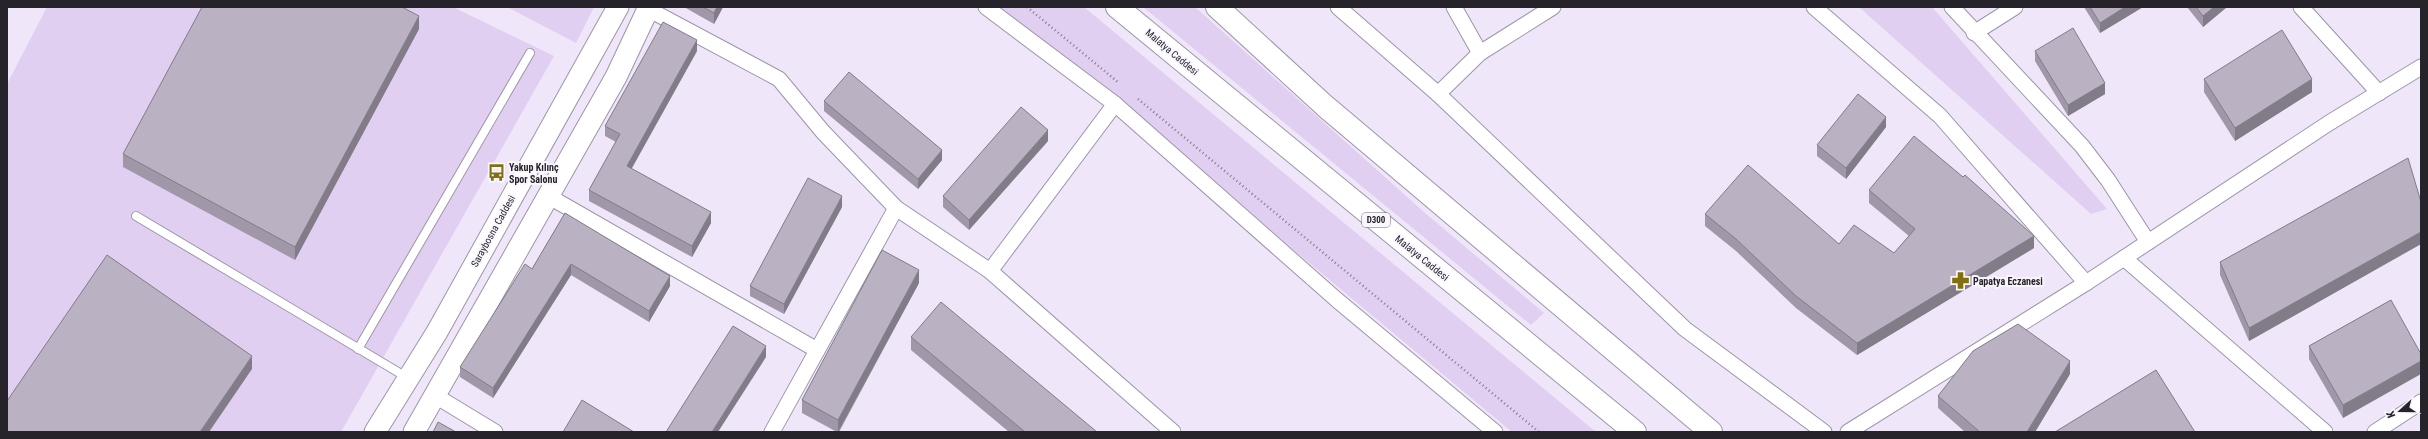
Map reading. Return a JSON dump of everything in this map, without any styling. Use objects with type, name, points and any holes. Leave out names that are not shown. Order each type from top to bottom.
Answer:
[{"type":"highway","name":"Malatya Caddesi","points":[[1117,7],[1635,432]]},
{"type":"highway","points":[[1217,7],[1325,106],[1711,432]]},
{"type":"main road","name":"Saraybosna Caddesi","points":[[375,432],[440,325],[618,7]]},
{"type":"main road","points":[[414,432],[616,77],[649,8]]},
{"type":"street","points":[[986,7],[1115,104],[1336,300],[1495,432]]},
{"type":"street","points":[[1338,7],[1438,94],[1685,329],[1824,432]]},
{"type":"street","points":[[1454,7],[1480,52]]},
{"type":"street","points":[[1438,94],[1480,52],[1553,7]]},
{"type":"street","points":[[1814,7],[1940,116],[2086,283]]},
{"type":"street","points":[[1952,7],[1974,33],[2082,146],[2108,180],[2148,242]]},
{"type":"street","points":[[1974,33],[2015,7]]},
{"type":"street","points":[[2302,7],[2379,93]]},
{"type":"street","points":[[649,8],[778,79],[823,132],[896,208],[990,271],[1173,432]]},
{"type":"street","points":[[1848,432],[2086,283],[2330,123],[2421,67]]},
{"type":"street","points":[[990,271],[1115,104]]},
{"type":"street","points":[[548,196],[817,350]]},
{"type":"street","points":[[772,432],[896,208]]},
{"type":"street","points":[[2124,258],[2325,432]]},
{"type":"street","points":[[434,395],[495,432]]},
{"type":"street","points":[[2375,432],[2421,402]]},
{"type":"lane","points":[[358,349],[530,53]]},
{"type":"lane","points":[[136,216],[408,378]]},
{"type":"path","points":[[1027,7],[1124,87]]},
{"type":"path","points":[[1136,98],[1539,432]]},
{"type":"shaded area","points":[[47,7],[453,7],[554,56],[341,432],[7,432],[7,84]]},
{"type":"shaded area","points":[[507,7],[594,7],[576,43]]},
{"type":"shaded area","points":[[992,7],[1084,7],[1596,432],[1512,432],[1271,231]]},
{"type":"shaded area","points":[[1143,7],[1195,7],[1425,213],[1544,313],[1531,325]]},
{"type":"shaded area","points":[[1859,7],[1932,7],[2107,209],[2091,214]]},
{"type":"building","points":[[202,7],[402,7],[419,16],[295,247],[123,154]]},
{"type":"building","points":[[703,7],[717,7],[714,13]]},
{"type":"building","points":[[2090,7],[2125,7],[2100,23]]},
{"type":"building","points":[[2196,7],[2214,7],[2203,16]]},
{"type":"building","points":[[663,22],[697,40],[627,166],[711,212],[692,246],[589,190],[620,134],[605,126]]},
{"type":"building","points":[[2073,28],[2105,83],[2068,105],[2035,51]]},
{"type":"building","points":[[2282,30],[2312,79],[2235,128],[2204,79]]},
{"type":"building","points":[[849,72],[942,150],[918,179],[824,101]]},
{"type":"building","points":[[1858,94],[1886,117],[1846,168],[1817,145]]},
{"type":"building","points":[[1021,107],[1048,130],[969,220],[943,196]]},
{"type":"building","points":[[1914,136],[1963,177],[1965,175],[2034,236],[1857,343],[1796,296],[1736,239],[1705,214],[1748,165],[1839,244],[1854,225],[1894,253],[1915,229],[1869,190]]},
{"type":"building","points":[[2408,158],[2421,202],[2421,232],[2249,328],[2220,262]]},
{"type":"building","points":[[808,178],[842,196],[784,304],[750,286]]},
{"type":"building","points":[[565,213],[670,276],[649,311],[571,264],[493,388],[460,367],[525,264],[532,269]]},
{"type":"building","points":[[882,250],[919,270],[838,420],[802,400]]},
{"type":"building","points":[[107,255],[252,356],[200,432],[7,432],[7,401]]},
{"type":"building","points":[[2391,300],[2421,354],[2421,361],[2343,405],[2309,346]]},
{"type":"building","points":[[941,302],[1097,432],[1025,432],[911,337]]},
{"type":"building","points":[[2018,324],[2070,361],[2027,432],[1980,432],[1938,396],[1973,351]]},
{"type":"building","points":[[733,326],[766,346],[712,432],[666,432]]},
{"type":"building","points":[[2156,370],[2195,432],[2055,432]]},
{"type":"building","points":[[582,400],[634,432],[563,432]]},
{"type":"building","points":[[438,422],[456,432],[433,432]]},
{"type":"place","name":"Yakup Kılınç Spor Salonu","points":[[496,173]]},
{"type":"place","name":"Papatya Eczanesi","points":[[1960,281]]}]
